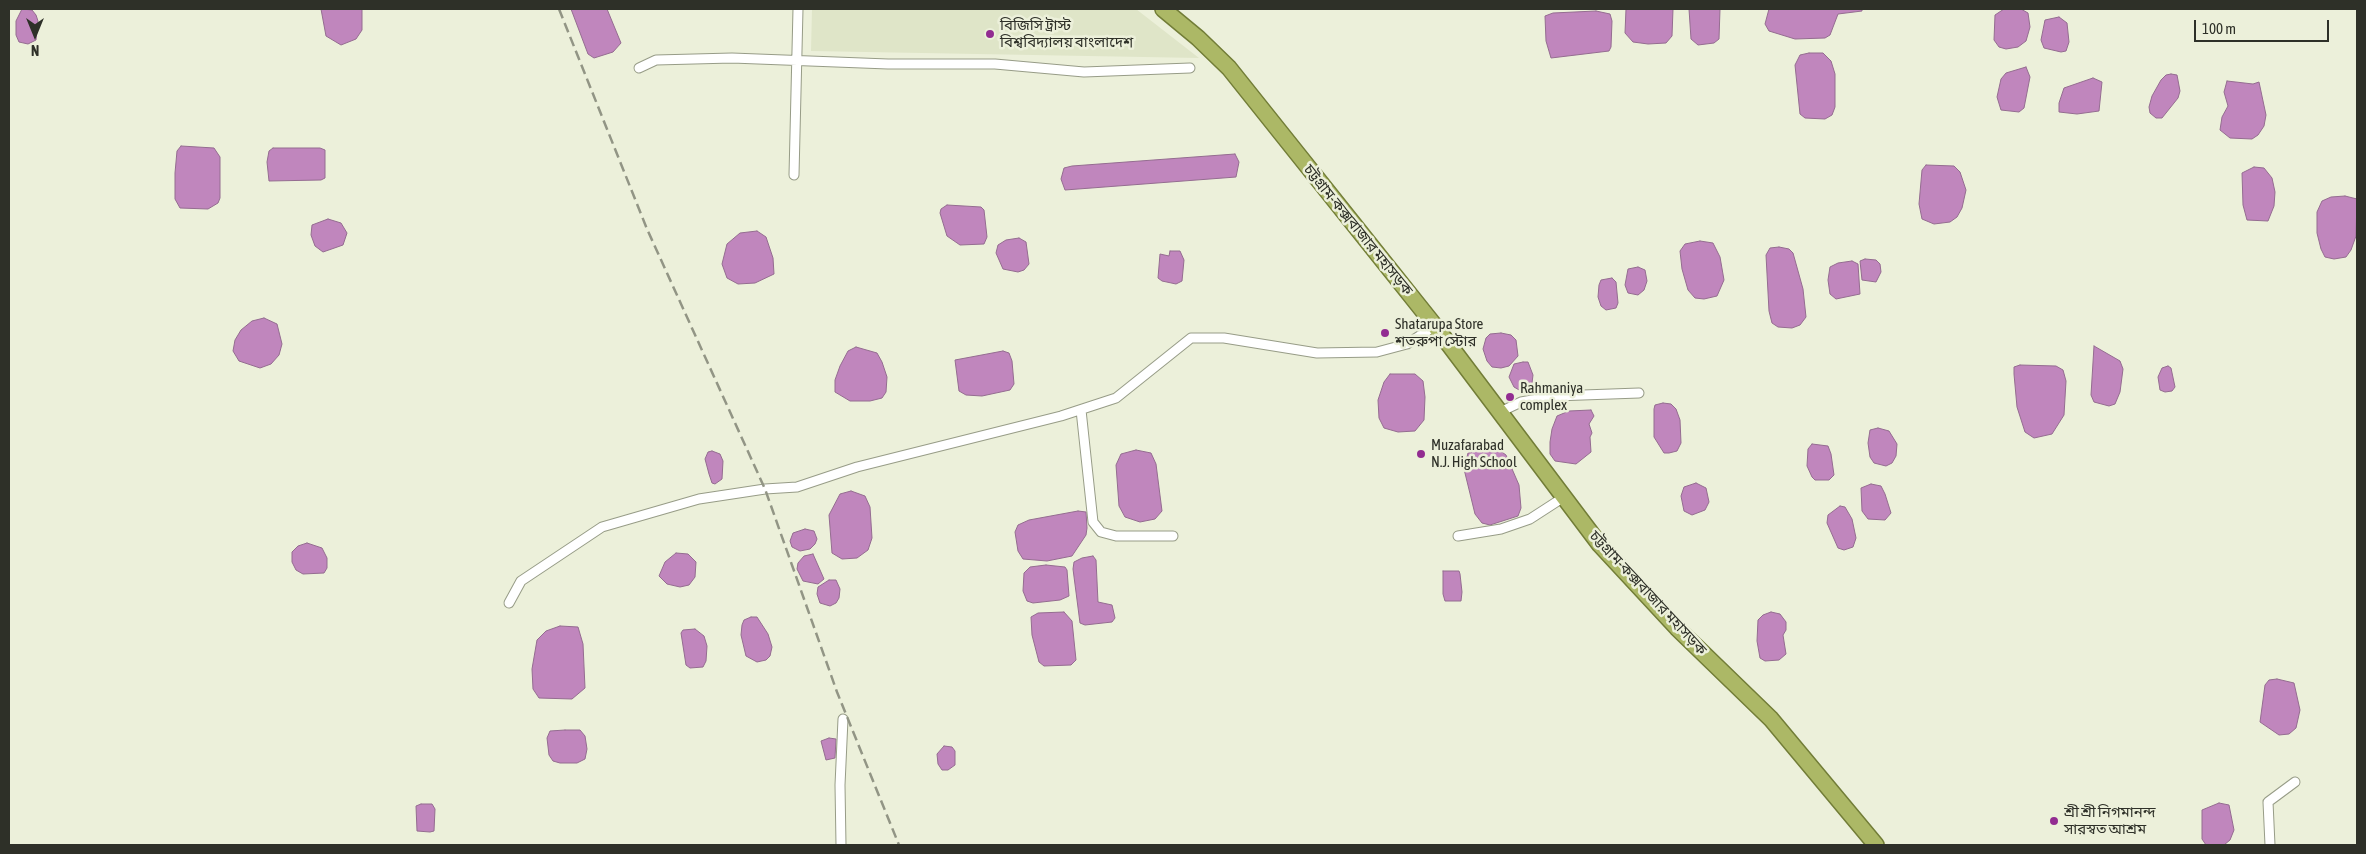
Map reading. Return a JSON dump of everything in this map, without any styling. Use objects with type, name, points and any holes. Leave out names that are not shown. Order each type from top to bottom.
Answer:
[{"type":"highway","name":"চট্টগ্রাম-কক্সবাজার মহাসড়ক","points":[[1163,9],[1198,38],[1229,68],[1435,326],[1600,545],[1671,621],[1771,719],[1876,845]]},
{"type":"street","points":[[794,175],[798,9]]},
{"type":"street","points":[[639,68],[656,60],[732,58],[796,61],[995,64],[1084,72],[1190,68]]},
{"type":"street","points":[[509,603],[521,581],[602,527],[699,499],[765,489],[797,488],[857,467],[1081,410],[1116,398],[1191,338],[1224,338],[1318,353],[1377,352],[1406,344],[1435,326]]},
{"type":"street","points":[[1500,412],[1521,402],[1555,396],[1639,393]]},
{"type":"street","points":[[1081,410],[1093,522],[1101,532],[1116,536],[1173,536]]},
{"type":"street","points":[[1458,536],[1501,529],[1530,519],[1564,497]]},
{"type":"street","points":[[841,845],[840,786],[843,719]]},
{"type":"street","points":[[2270,845],[2268,802],[2295,782]]},
{"type":"shaded area","points":[[22,9],[32,10],[38,21],[36,40],[28,44],[19,42],[16,35],[16,21]]},
{"type":"shaded area","points":[[321,9],[362,9],[362,30],[356,39],[341,45],[326,36]]},
{"type":"shaded area","points":[[571,9],[607,9],[621,43],[613,52],[594,58],[588,54]]},
{"type":"shaded area","name":"বিজিসি ট্রাস্ট বিশ্ববিদ্যালয় বাংলাদেশ","points":[[812,9],[1136,9],[1199,58],[811,51]]},
{"type":"shaded area","points":[[1626,9],[1673,9],[1672,36],[1666,43],[1648,44],[1633,42],[1625,33]]},
{"type":"shaded area","points":[[1689,9],[1720,9],[1719,39],[1714,43],[1698,45],[1691,39]]},
{"type":"shaded area","points":[[1769,9],[1862,9],[1862,11],[1838,14],[1830,35],[1825,38],[1795,39],[1769,31],[1765,24]]},
{"type":"shaded area","points":[[2004,9],[2021,9],[2028,13],[2030,27],[2026,41],[2018,47],[2006,49],[1999,47],[1994,40],[1995,15]]},
{"type":"shaded area","points":[[1596,11],[1610,14],[1612,21],[1611,47],[1609,51],[1551,58],[1546,41],[1545,16],[1553,13]]},
{"type":"shaded area","points":[[2059,17],[2067,23],[2069,42],[2066,51],[2061,52],[2044,48],[2041,40],[2045,20]]},
{"type":"shaded area","points":[[1823,53],[1831,61],[1835,74],[1835,107],[1832,115],[1825,119],[1805,118],[1800,114],[1795,65],[1800,55]]},
{"type":"shaded area","points":[[2026,67],[2030,77],[2024,108],[2019,112],[2001,110],[1997,97],[2001,79],[2006,73]]},
{"type":"shaded area","points":[[2166,75],[2177,75],[2180,91],[2178,98],[2162,118],[2156,118],[2150,113],[2149,107],[2152,96],[2161,80]]},
{"type":"shaded area","points":[[2093,78],[2102,82],[2099,111],[2077,114],[2059,112],[2059,103],[2064,88]]},
{"type":"shaded area","points":[[2227,81],[2253,84],[2259,82],[2266,115],[2264,126],[2258,135],[2252,139],[2230,138],[2220,130],[2222,117],[2228,106],[2224,92]]},
{"type":"shaded area","points":[[181,146],[214,148],[220,157],[220,198],[218,203],[208,209],[180,208],[175,199],[177,151]]},
{"type":"shaded area","points":[[273,148],[320,148],[325,150],[325,178],[321,180],[269,181],[267,162],[269,151]]},
{"type":"shaded area","points":[[1235,154],[1239,162],[1236,177],[1065,190],[1061,179],[1064,168],[1072,166]]},
{"type":"shaded area","points":[[1926,165],[1954,166],[1960,172],[1966,190],[1962,208],[1957,217],[1950,222],[1934,224],[1922,219],[1919,204],[1922,170]]},
{"type":"shaded area","points":[[2254,167],[2264,168],[2272,178],[2275,192],[2274,206],[2268,221],[2247,220],[2243,205],[2242,173]]},
{"type":"shaded area","points":[[2345,196],[2357,199],[2356,236],[2351,250],[2346,257],[2334,259],[2325,257],[2317,233],[2317,212],[2322,201],[2331,197]]},
{"type":"shaded area","points":[[947,205],[981,207],[984,210],[987,237],[984,244],[960,245],[947,236],[940,213],[941,209]]},
{"type":"shaded area","points":[[328,219],[341,223],[347,233],[343,245],[323,252],[315,246],[311,235],[312,225]]},
{"type":"shaded area","points":[[757,231],[766,237],[773,258],[774,274],[755,283],[738,284],[727,278],[722,264],[727,244],[740,233]]},
{"type":"shaded area","points":[[1019,238],[1026,242],[1029,264],[1024,270],[1018,272],[1003,269],[996,253],[998,245],[1006,240]]},
{"type":"shaded area","points":[[1700,241],[1713,243],[1720,257],[1724,280],[1717,296],[1704,299],[1695,298],[1688,290],[1682,269],[1680,251],[1685,244]]},
{"type":"shaded area","points":[[1770,248],[1789,249],[1793,253],[1803,289],[1806,317],[1800,325],[1792,328],[1778,327],[1772,323],[1769,311],[1766,255]]},
{"type":"shaded area","points":[[1170,251],[1180,251],[1184,260],[1182,281],[1176,284],[1162,281],[1158,278],[1160,254],[1169,256]]},
{"type":"shaded area","points":[[1865,259],[1876,260],[1880,264],[1881,272],[1876,282],[1862,280],[1860,261]]},
{"type":"shaded area","points":[[1852,261],[1858,264],[1860,294],[1836,299],[1830,294],[1828,280],[1830,267],[1838,263]]},
{"type":"shaded area","points":[[1638,267],[1645,270],[1647,281],[1644,290],[1638,295],[1628,293],[1625,285],[1628,269]]},
{"type":"shaded area","points":[[1612,278],[1616,282],[1618,303],[1616,308],[1606,310],[1601,306],[1598,297],[1599,285],[1601,280]]},
{"type":"shaded area","points":[[264,318],[277,324],[282,344],[279,355],[271,364],[260,368],[239,361],[233,351],[235,340],[241,330],[252,321]]},
{"type":"shaded area","points":[[1501,333],[1511,335],[1516,340],[1518,356],[1509,366],[1501,368],[1492,367],[1487,361],[1483,349],[1486,338],[1490,334]]},
{"type":"shaded area","points":[[2094,346],[2120,361],[2123,369],[2120,392],[2115,404],[2109,406],[2094,402],[2091,395]]},
{"type":"shaded area","points":[[856,347],[877,353],[882,362],[887,377],[886,392],[882,398],[870,401],[850,401],[835,392],[835,380],[840,366],[848,351]]},
{"type":"shaded area","points":[[1003,351],[1009,353],[1012,361],[1014,384],[1010,390],[982,396],[966,395],[959,391],[955,360]]},
{"type":"shaded area","points":[[1528,362],[1533,375],[1532,383],[1526,390],[1521,391],[1514,387],[1509,377],[1514,364]]},
{"type":"shaded area","points":[[2020,365],[2056,366],[2063,370],[2066,381],[2064,415],[2052,434],[2034,438],[2025,432],[2017,407],[2014,374],[2014,367]]},
{"type":"shaded area","points":[[2168,366],[2171,368],[2175,387],[2172,391],[2165,392],[2160,390],[2158,377],[2162,368]]},
{"type":"shaded area","points":[[1390,374],[1415,374],[1423,381],[1425,397],[1424,420],[1415,431],[1398,432],[1384,428],[1379,418],[1378,400],[1384,382]]},
{"type":"shaded area","points":[[1671,404],[1676,409],[1680,420],[1681,443],[1677,451],[1669,453],[1664,453],[1654,437],[1655,405]]},
{"type":"shaded area","points":[[1591,410],[1594,416],[1589,424],[1592,433],[1590,437],[1591,452],[1576,464],[1555,461],[1550,454],[1550,442],[1557,416],[1569,411]]},
{"type":"shaded area","points":[[1878,428],[1889,431],[1897,444],[1896,456],[1892,463],[1886,466],[1874,463],[1870,457],[1868,443],[1870,430]]},
{"type":"shaded area","points":[[1812,444],[1828,446],[1834,475],[1829,480],[1815,480],[1812,477],[1807,466],[1808,449]]},
{"type":"shaded area","points":[[1492,445],[1506,455],[1519,485],[1521,508],[1518,516],[1490,525],[1482,523],[1475,514],[1464,469],[1468,453]]},
{"type":"shaded area","points":[[1136,450],[1151,453],[1156,464],[1162,511],[1155,519],[1140,522],[1125,517],[1119,506],[1116,465],[1121,454]]},
{"type":"shaded area","points":[[712,451],[720,454],[723,461],[722,479],[715,484],[712,483],[705,459],[708,452]]},
{"type":"shaded area","points":[[1696,483],[1706,488],[1709,502],[1705,510],[1692,515],[1684,511],[1681,496],[1684,487]]},
{"type":"shaded area","points":[[1871,484],[1881,486],[1885,494],[1891,513],[1885,520],[1868,519],[1862,511],[1861,488]]},
{"type":"shaded area","points":[[851,491],[865,496],[870,507],[872,538],[868,550],[857,558],[842,559],[832,553],[829,515],[840,494]]},
{"type":"shaded area","points":[[1840,506],[1845,507],[1852,519],[1856,538],[1853,547],[1844,550],[1838,548],[1827,523],[1828,515]]},
{"type":"shaded area","points":[[1078,511],[1086,512],[1087,528],[1086,535],[1072,556],[1047,561],[1023,559],[1018,551],[1015,532],[1018,525],[1029,520]]},
{"type":"shaded area","points":[[805,529],[814,531],[817,539],[810,549],[800,551],[792,547],[790,541],[793,533]]},
{"type":"shaded area","points":[[307,543],[322,548],[327,558],[327,568],[324,573],[303,574],[296,570],[292,562],[292,552],[298,546]]},
{"type":"shaded area","points":[[676,553],[688,554],[696,562],[695,577],[689,585],[680,587],[667,584],[659,576],[665,562]]},
{"type":"shaded area","points":[[813,554],[824,579],[818,584],[803,581],[797,569],[798,563],[804,556]]},
{"type":"shaded area","points":[[1093,556],[1096,560],[1098,602],[1112,605],[1115,618],[1112,622],[1085,625],[1080,623],[1073,569],[1074,562]]},
{"type":"shaded area","points":[[1046,565],[1065,567],[1067,570],[1069,596],[1060,600],[1033,603],[1027,601],[1023,591],[1024,573],[1030,567]]},
{"type":"shaded area","points":[[1443,571],[1459,571],[1462,592],[1461,601],[1445,601],[1443,594]]},
{"type":"shaded area","points":[[829,580],[836,580],[840,589],[839,598],[836,603],[830,606],[820,603],[817,594],[818,587]]},
{"type":"shaded area","points":[[1064,612],[1072,621],[1076,660],[1071,665],[1044,666],[1039,662],[1032,635],[1031,617],[1038,613]]},
{"type":"shaded area","points":[[1771,612],[1780,614],[1786,622],[1786,630],[1783,635],[1786,654],[1779,660],[1765,661],[1760,658],[1757,641],[1758,620],[1763,615]]},
{"type":"shaded area","points":[[757,617],[768,634],[772,647],[770,656],[766,660],[757,662],[746,656],[741,635],[742,625],[744,620]]},
{"type":"shaded area","points":[[560,626],[578,627],[583,644],[585,688],[572,699],[539,698],[533,689],[532,669],[537,640],[546,631]]},
{"type":"shaded area","points":[[695,629],[704,636],[707,646],[706,661],[703,667],[690,668],[686,665],[681,633],[683,630]]},
{"type":"shaded area","points":[[2277,679],[2294,683],[2300,710],[2296,728],[2289,734],[2279,735],[2260,722],[2265,685],[2269,680]]},
{"type":"shaded area","points":[[580,730],[585,736],[587,749],[585,759],[577,763],[553,761],[549,755],[547,738],[550,731]]},
{"type":"shaded area","points":[[829,738],[836,739],[835,758],[826,760],[821,741]]},
{"type":"shaded area","points":[[944,746],[952,747],[955,751],[955,765],[948,770],[942,770],[938,764],[937,754]]},
{"type":"shaded area","points":[[2219,803],[2229,805],[2234,830],[2230,840],[2224,845],[2206,845],[2202,839],[2202,810]]},
{"type":"shaded area","points":[[432,804],[435,809],[434,831],[417,831],[416,806]]},
{"type":"railway","points":[[559,9],[647,229],[765,489],[837,692],[899,845]]},
{"type":"place","name":"বিজিসি ট্রাস্ট বিশ্ববিদ্যালয় বাংলাদেশ","points":[[990,34]]},
{"type":"place","name":"Shatarupa Store শতরুপা স্টোর","points":[[1385,333]]},
{"type":"place","name":"Rahmaniya complex","points":[[1510,397]]},
{"type":"place","name":"Muzafarabad N.J. High School","points":[[1421,454]]},
{"type":"place","name":"শ্রী শ্রী নিগমানন্দ সারস্বত আশ্রম","points":[[2054,821]]}]
